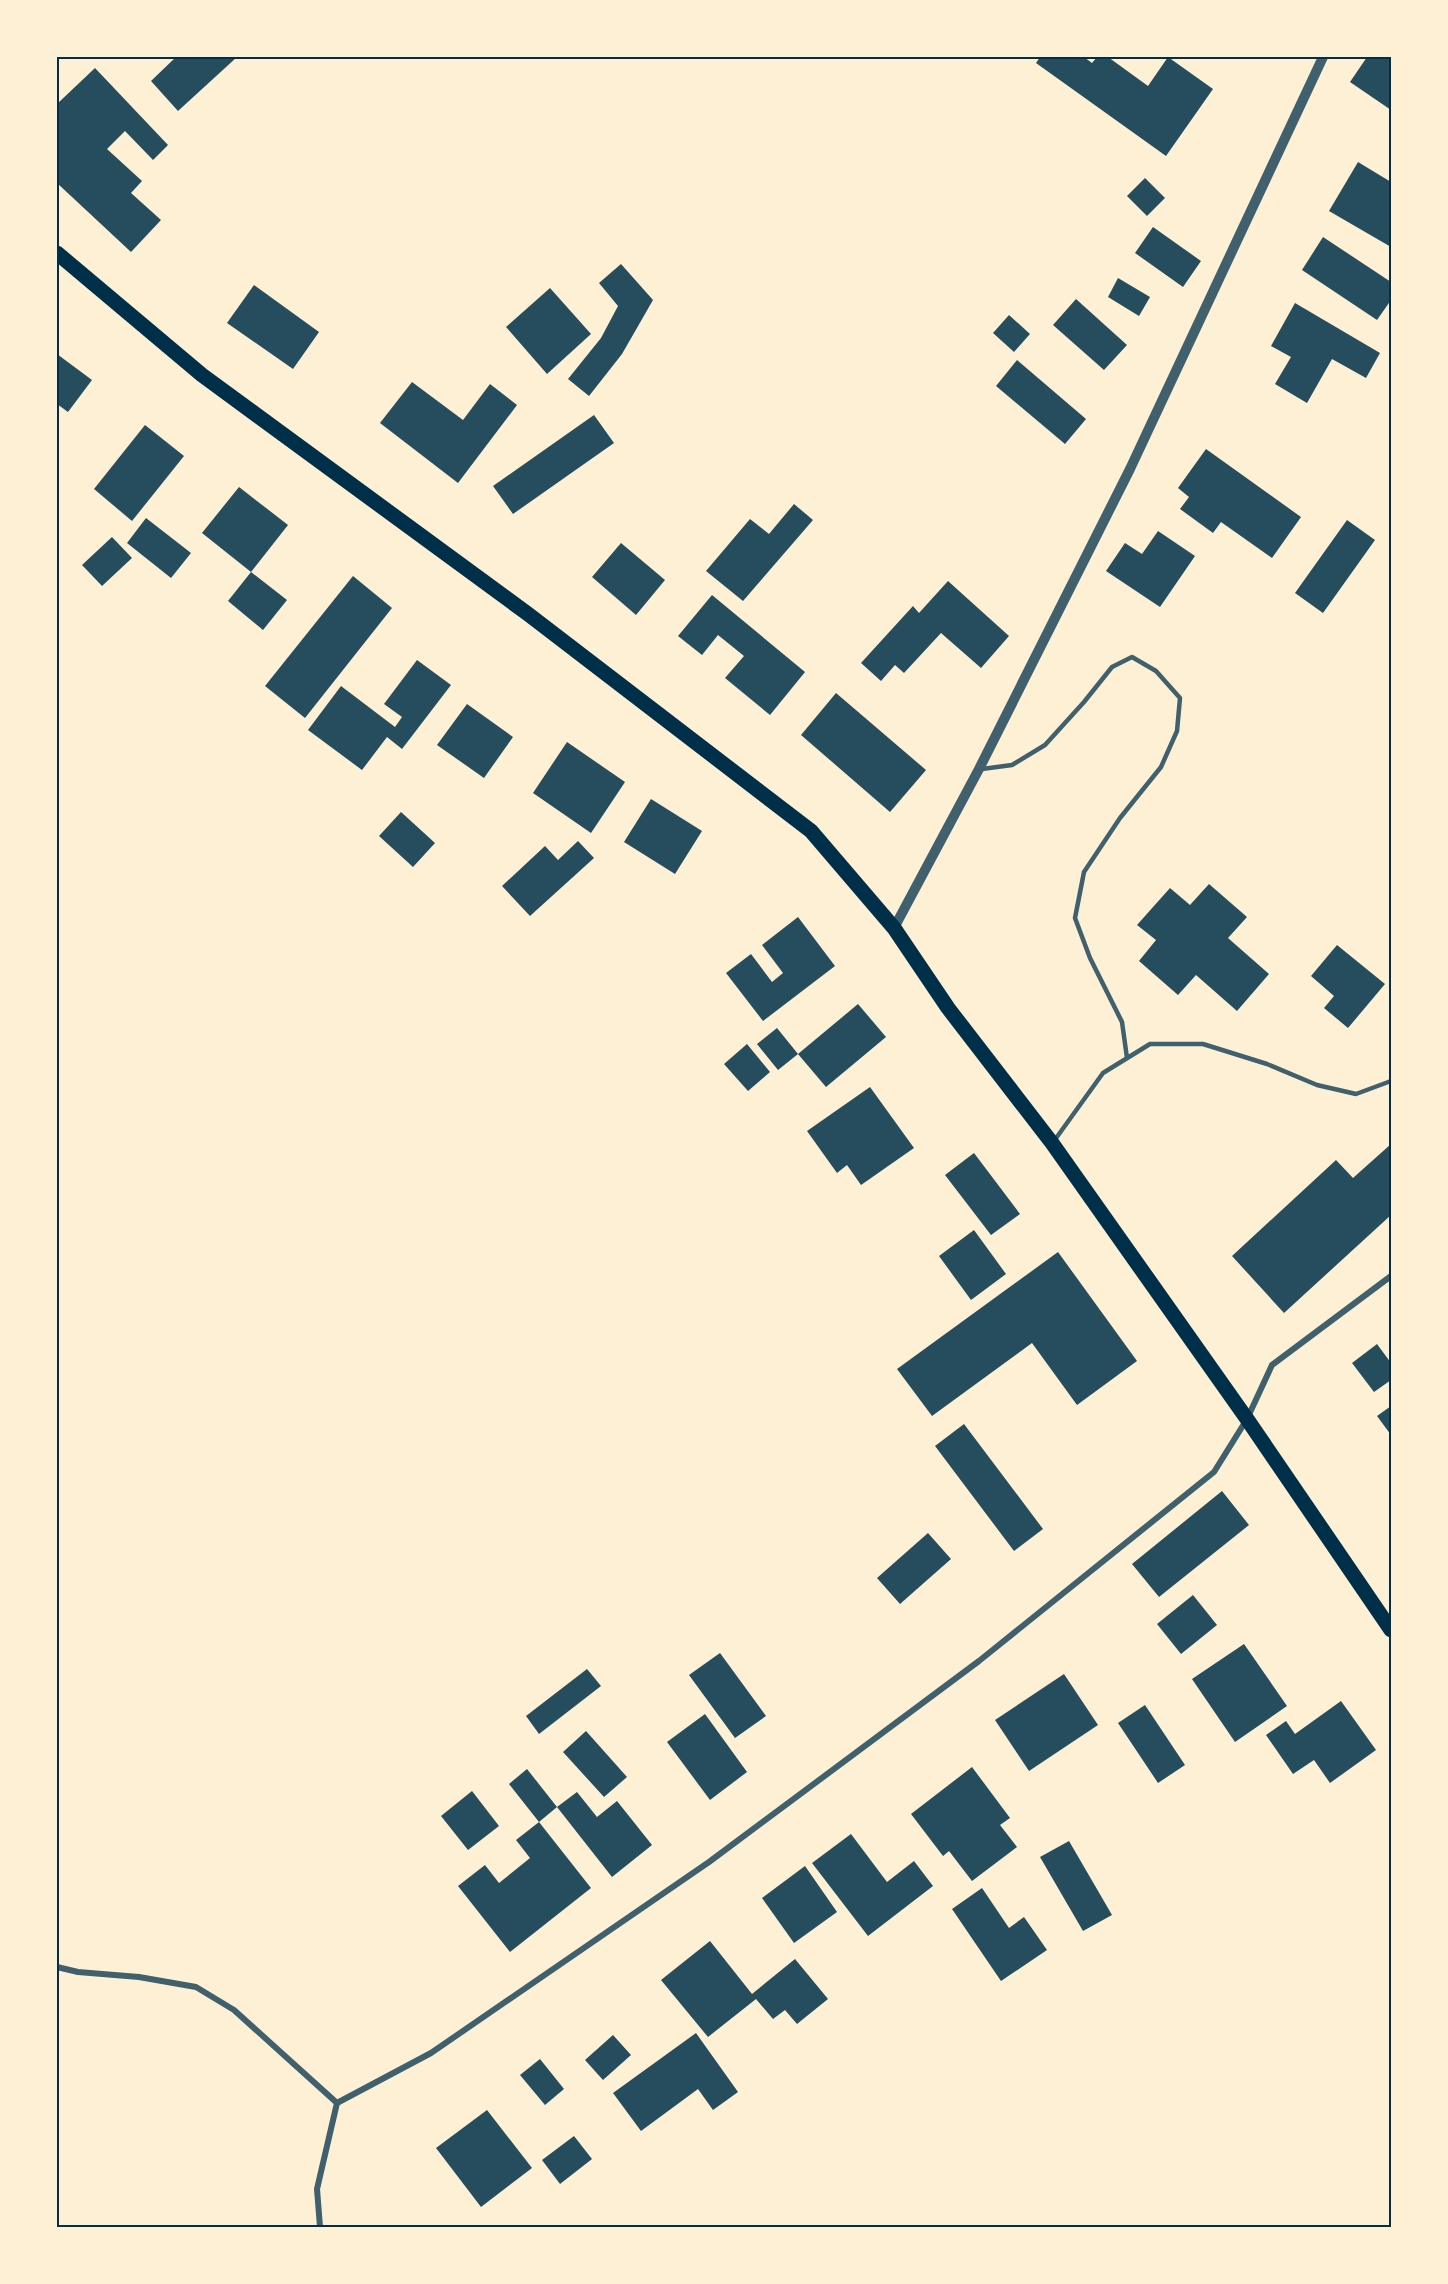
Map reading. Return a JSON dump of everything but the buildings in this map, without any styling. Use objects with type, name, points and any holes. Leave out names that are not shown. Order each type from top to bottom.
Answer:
[{"type":"main road","points":[[57,253],[202,375],[528,614],[811,831],[894,928],[948,1008],[1052,1143],[1247,1419],[1391,1630]]},
{"type":"street","points":[[894,928],[979,769],[1130,469],[1323,57]]},
{"type":"street","points":[[320,2227],[317,2189],[337,2103],[431,2053],[709,1862],[979,1661],[1214,1472],[1247,1419],[1272,1365],[1391,1276]]},
{"type":"street","points":[[57,1967],[78,1972],[139,1977],[196,1987],[234,2010],[337,2103]]},
{"type":"lane","points":[[979,769],[1012,765],[1045,745],[1112,667],[1132,657],[1156,671],[1180,698],[1177,730],[1161,767],[1120,818],[1084,872],[1075,918],[1090,958],[1122,1022],[1127,1058]]},
{"type":"lane","points":[[1052,1143],[1103,1073],[1150,1044],[1203,1044],[1267,1064],[1317,1085],[1356,1094],[1391,1081]]}]
